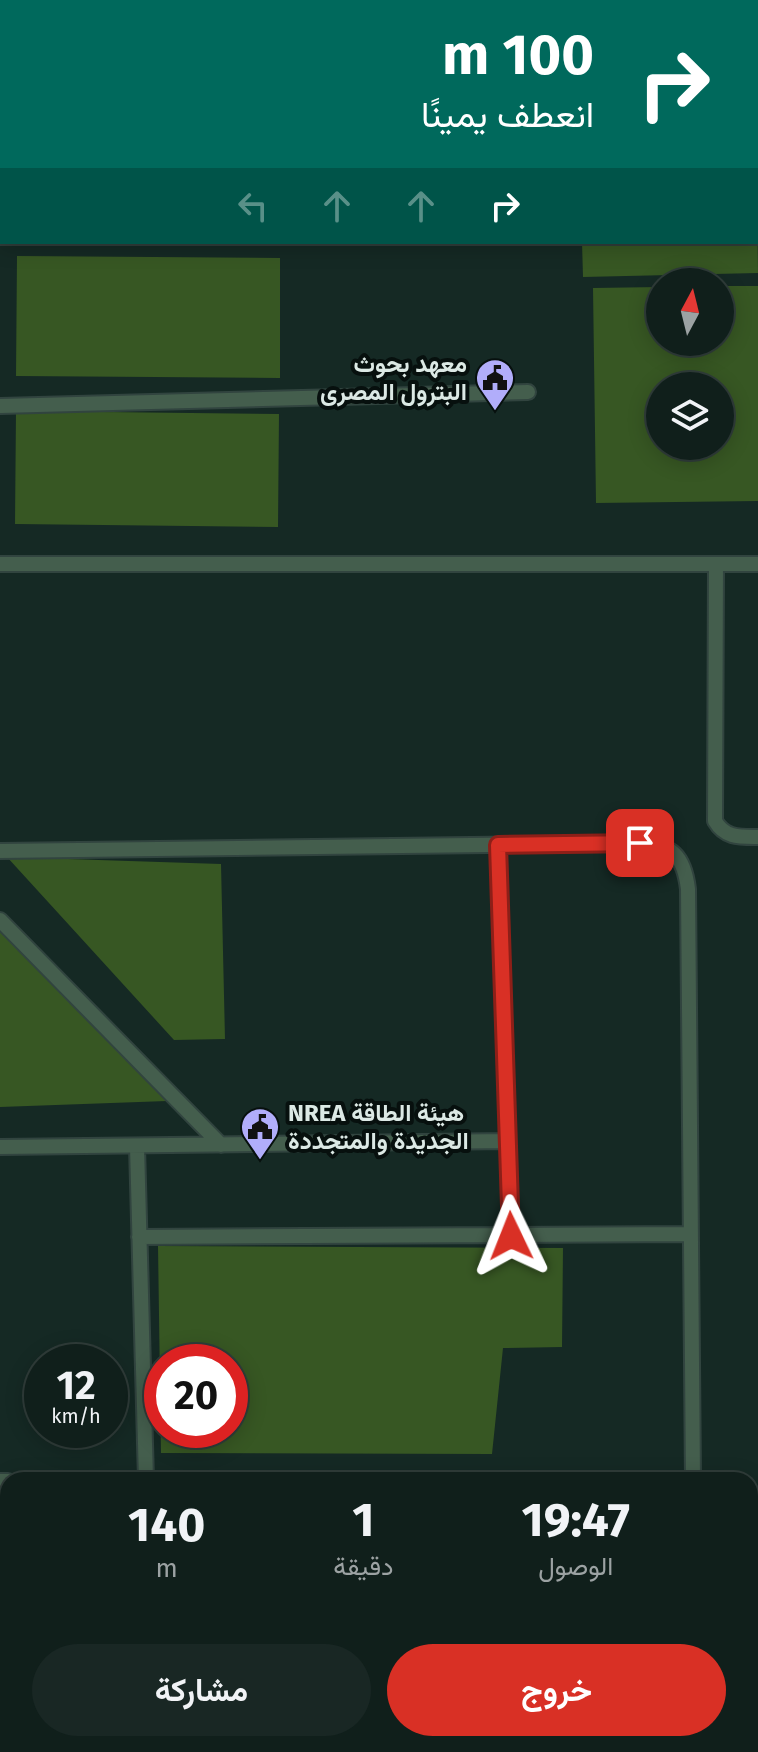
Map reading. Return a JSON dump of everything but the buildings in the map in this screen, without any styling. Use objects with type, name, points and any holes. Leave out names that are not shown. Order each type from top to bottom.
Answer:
[{"type":"lane","points":[[0,406],[528,392]]},
{"type":"lane","points":[[0,564],[758,564]]},
{"type":"lane","points":[[716,564],[715,821],[720,830],[729,836],[758,837]]},
{"type":"lane","points":[[0,851],[659,844],[675,854],[686,870],[693,1472]]},
{"type":"lane","points":[[498,845],[511,1236]]},
{"type":"lane","points":[[0,920],[221,1145]]},
{"type":"lane","points":[[0,1147],[508,1141]]},
{"type":"lane","points":[[137,1146],[146,1472]]},
{"type":"lane","points":[[139,1237],[690,1234]]},
{"type":"green space","points":[[582,244],[758,244],[758,273],[734,274],[734,268],[646,268],[646,276],[583,277]]},
{"type":"green space","points":[[17,256],[280,258],[280,378],[16,376]]},
{"type":"green space","points":[[734,286],[758,286],[758,501],[596,503],[593,288],[646,287],[646,356],[734,356]]},
{"type":"green space","points":[[16,411],[279,414],[278,527],[15,524]]},
{"type":"green space","points":[[7,857],[221,864],[225,1039],[174,1040]]},
{"type":"green space","points":[[0,930],[167,1101],[0,1107]]},
{"type":"green space","points":[[158,1246],[563,1248],[562,1347],[503,1348],[492,1454],[161,1453],[161,1448],[248,1448],[248,1344],[159,1344]]},
{"type":"place","name":"معهد بحوث البترول المصرى","points":[[495,412]]},
{"type":"place","name":"NREA هيئة الطاقة الجديدة والمتجددة","points":[[260,1161]]},
{"type":"route","points":[[511,1236],[498,845],[640,843]]}]
